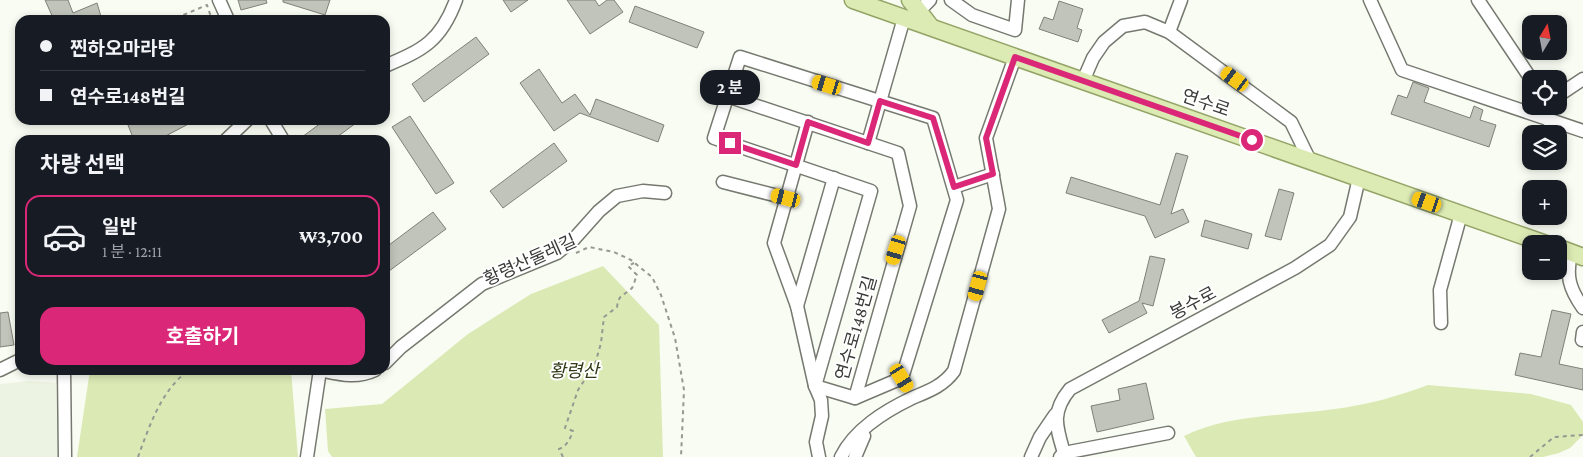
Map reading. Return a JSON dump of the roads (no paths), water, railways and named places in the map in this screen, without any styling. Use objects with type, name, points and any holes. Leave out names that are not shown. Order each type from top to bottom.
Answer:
[{"type":"main road","points":[[853,0],[911,10]]},
{"type":"main road","name":"연수로","points":[[911,10],[932,27],[1522,236]]},
{"type":"street","points":[[219,0],[226,15]]},
{"type":"street","points":[[390,64],[425,47],[440,33],[456,0]]},
{"type":"street","points":[[868,143],[880,101],[911,10],[930,0]]},
{"type":"street","points":[[951,0],[972,15],[1015,30],[1018,0]]},
{"type":"street","points":[[1169,32],[1180,0]]},
{"type":"street","points":[[1370,0],[1402,70],[1583,131]]},
{"type":"street","points":[[1478,0],[1524,70]]},
{"type":"street","points":[[1083,81],[1104,42],[1123,26],[1145,22],[1169,32],[1291,122],[1310,161]]},
{"type":"street","name":"연수로148번길","points":[[740,57],[933,118],[957,200],[902,378],[854,398],[815,386],[871,191],[714,138],[740,57]]},
{"type":"street","points":[[841,457],[860,433],[869,425],[888,411],[940,386],[954,371],[999,209],[986,138],[1015,57]]},
{"type":"street","points":[[1567,90],[1583,79]]},
{"type":"street","name":"연수로148번길","points":[[727,96],[898,153],[910,206],[854,398]]},
{"type":"street","points":[[1549,115],[1550,121]]},
{"type":"street","name":"연수로148번길","points":[[808,122],[774,243],[797,306],[815,386],[821,400],[822,416],[816,442],[819,457]]},
{"type":"street","points":[[231,135],[242,125]]},
{"type":"street","points":[[954,187],[993,174]]},
{"type":"street","name":"연수로148번길","points":[[797,306],[834,178]]},
{"type":"street","name":"봉수로","points":[[1031,457],[1040,437],[1070,389],[1295,268],[1330,246],[1350,216],[1359,178]]},
{"type":"street","points":[[723,182],[786,198]]},
{"type":"street","points":[[390,358],[401,347],[482,284],[557,252],[574,239],[599,211],[617,196],[643,191],[665,193]]},
{"type":"street","points":[[1441,323],[1440,290],[1461,214]]},
{"type":"street","points":[[1571,253],[1568,269],[1569,283],[1583,308]]},
{"type":"street","points":[[0,370],[15,362]]},
{"type":"street","points":[[64,375],[65,457]]},
{"type":"street","points":[[307,457],[319,375]]},
{"type":"street","points":[[342,375],[356,375]]},
{"type":"street","points":[[902,378],[914,398]]},
{"type":"street","points":[[1055,415],[1062,455],[1168,433]]},
{"type":"street","points":[[855,457],[869,425]]},
{"type":"park label","name":"황령산","points":[[574,371]]}]
